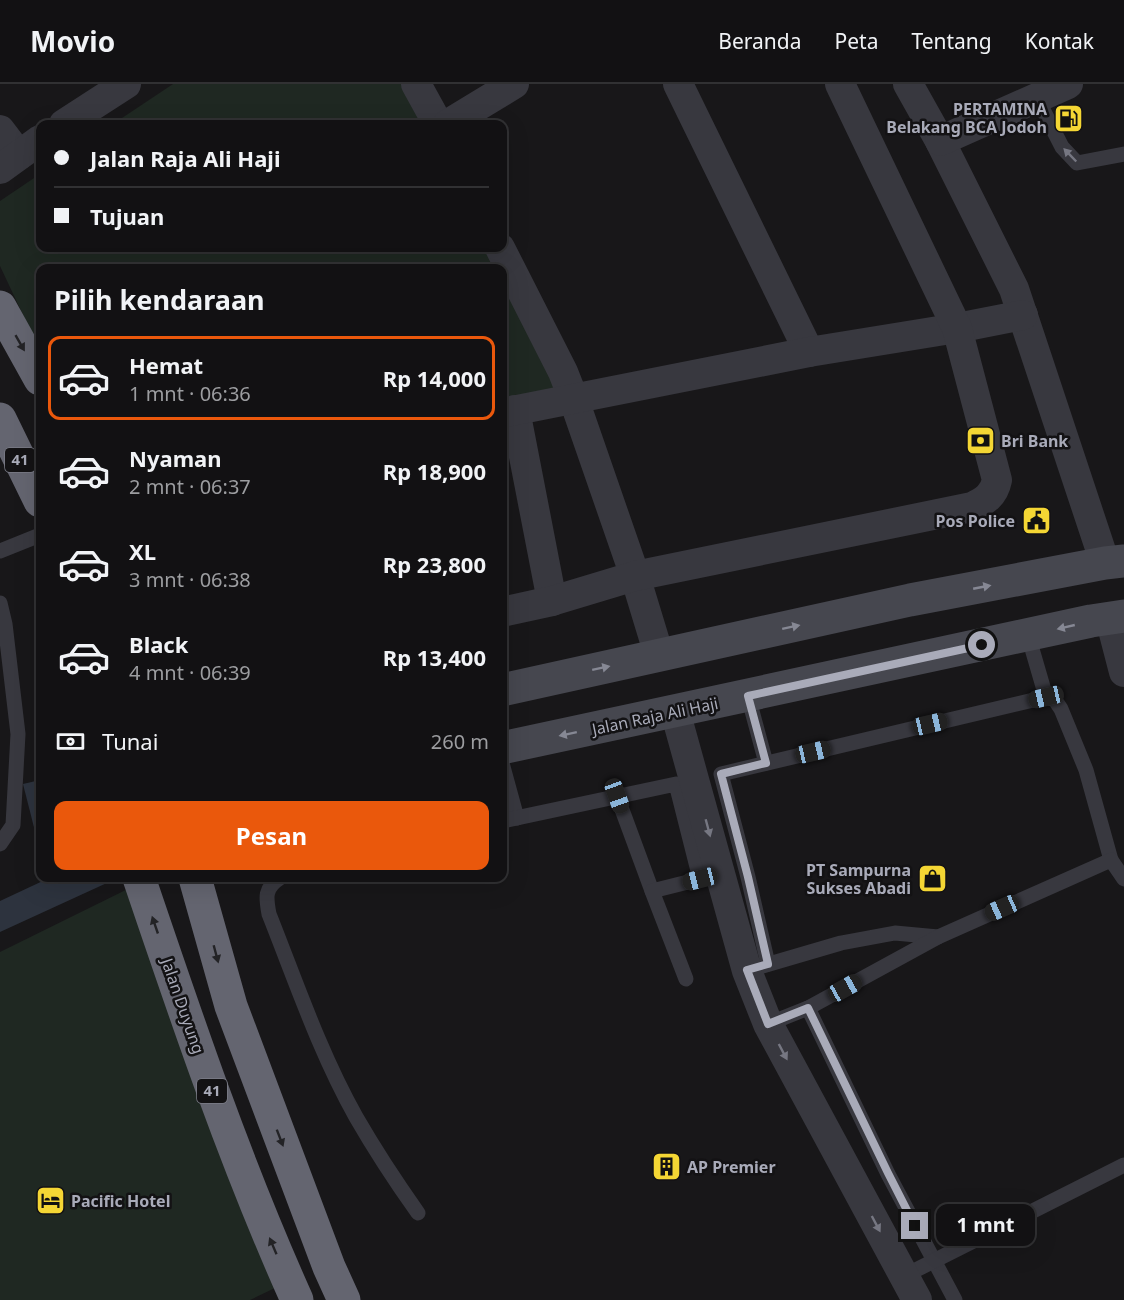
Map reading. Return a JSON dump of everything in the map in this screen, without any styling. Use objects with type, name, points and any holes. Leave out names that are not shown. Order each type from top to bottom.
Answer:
[{"type":"highway","points":[[0,307],[36,372]]},
{"type":"highway","name":"41","points":[[0,419],[36,493]]},
{"type":"highway","name":"Jalan Duyung","points":[[140,882],[213,1094],[260,1216],[297,1300]]},
{"type":"highway","points":[[196,882],[231,1006],[329,1267],[344,1300]]},
{"type":"main road","points":[[507,689],[914,600],[1114,562]]},
{"type":"main road","name":"Jalan Raja Ali Haji","points":[[507,747],[1117,617]]},
{"type":"street","points":[[70,120],[126,84]]},
{"type":"street","points":[[416,84],[436,120]]},
{"type":"street","points":[[455,120],[514,84]]},
{"type":"street","points":[[678,84],[809,352]]},
{"type":"street","points":[[507,611],[552,601],[635,576],[972,507],[983,502],[993,491],[997,480],[957,328],[840,84]]},
{"type":"street","points":[[908,84],[940,141],[1014,290],[1114,562]]},
{"type":"street","points":[[940,141],[1068,84]]},
{"type":"street","points":[[0,130],[20,155]]},
{"type":"street","points":[[502,252],[563,372],[574,400],[635,576],[659,655]]},
{"type":"street","points":[[552,601],[509,412],[809,352],[1023,315]]},
{"type":"street","points":[[1117,617],[1124,672]]},
{"type":"street","points":[[675,711],[710,877],[758,967],[768,1024],[910,1288]]},
{"type":"lane","points":[[1037,98],[1062,147],[1077,163],[1124,154]]},
{"type":"lane","points":[[0,551],[36,537]]},
{"type":"lane","points":[[0,603],[5,624],[18,734],[13,825],[0,844]]},
{"type":"lane","points":[[1028,635],[1046,697]]},
{"type":"lane","points":[[748,696],[766,763]]},
{"type":"lane","points":[[938,937],[894,933],[841,943],[758,967],[748,877],[721,774],[1046,697],[1055,700],[1082,760],[1111,860],[1124,879]]},
{"type":"lane","points":[[507,798],[510,819],[676,784],[710,877],[652,891]]},
{"type":"lane","points":[[617,796],[686,979]]},
{"type":"lane","points":[[768,1024],[808,1008],[938,937],[1111,860]]},
{"type":"lane","points":[[274,882],[266,898],[269,914],[325,1053],[355,1116],[418,1213]]},
{"type":"lane","points":[[808,1008],[888,1173],[955,1300]]},
{"type":"lane","points":[[910,1288],[933,1261],[1124,1165]]},
{"type":"shaded area","points":[[173,84],[408,84],[427,120],[119,120]]},
{"type":"shaded area","points":[[36,177],[36,252],[495,252],[501,264],[36,264],[36,342],[0,266],[0,201]]},
{"type":"shaded area","points":[[507,275],[569,396],[507,408]]},
{"type":"shaded area","points":[[36,781],[36,835],[23,784]]},
{"type":"shaded area","points":[[41,882],[109,882],[0,932],[0,901]]},
{"type":"shaded area","points":[[142,882],[151,882],[298,1277],[250,1300],[0,1300],[0,952]]},
{"type":"place","name":"PERTAMINA Belakang BCA Jodoh","points":[[1068,118]]},
{"type":"place","name":"Bri Bank","points":[[980,441]]},
{"type":"place","name":"Pos Police","points":[[1036,521]]},
{"type":"place","name":"PT Sampurna Sukses Abadi","points":[[932,879]]},
{"type":"place","name":"AP Premier","points":[[666,1167]]},
{"type":"place","name":"Pacific Hotel","points":[[50,1201]]},
{"type":"route","points":[[915,1226],[808,1008],[768,1024],[747,970],[768,964],[721,774],[766,763],[748,696],[982,645]]}]
